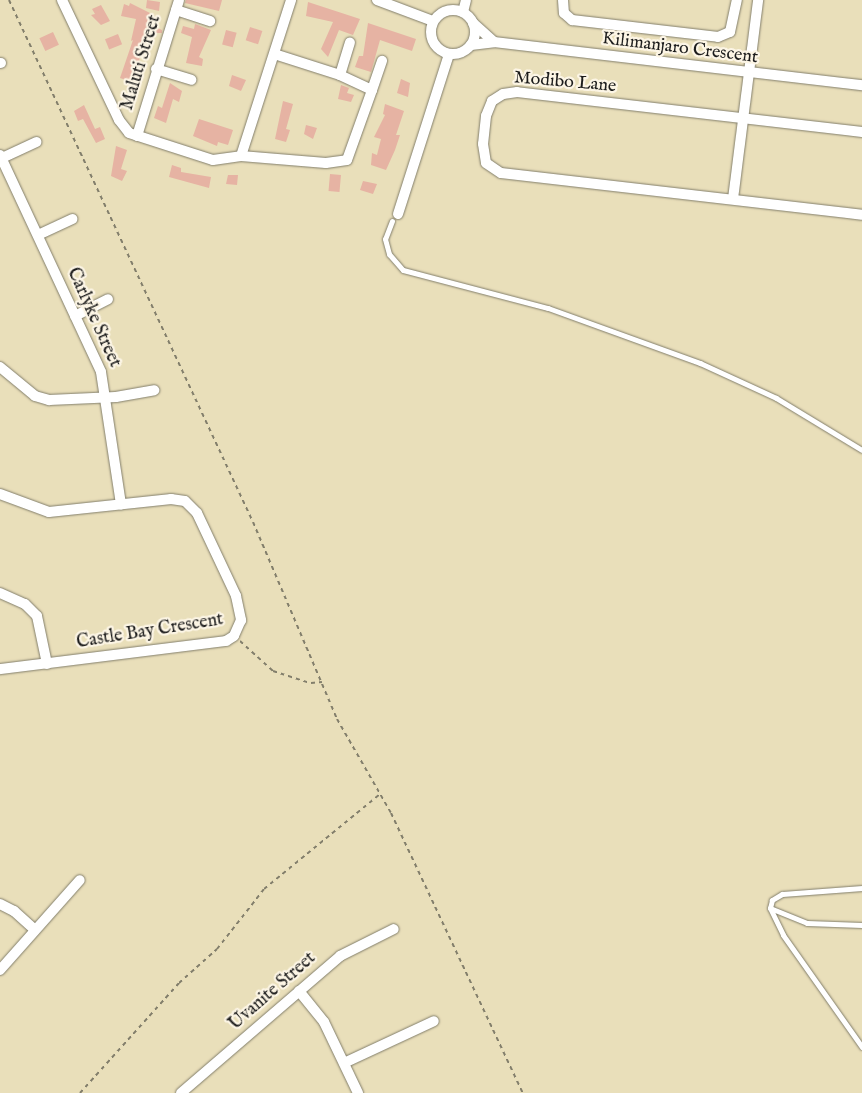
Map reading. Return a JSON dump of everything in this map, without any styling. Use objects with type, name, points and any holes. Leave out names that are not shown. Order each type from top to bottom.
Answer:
[{"type":"street","points":[[62,0],[126,131],[209,160],[241,156],[326,163],[345,162],[351,156],[382,61]]},
{"type":"street","points":[[241,156],[291,0]]},
{"type":"street","points":[[377,0],[433,21]]},
{"type":"street","points":[[463,12],[466,0]]},
{"type":"street","points":[[563,0],[564,13],[572,20],[721,37],[730,32],[737,0]]},
{"type":"street","points":[[733,199],[742,118],[751,74],[758,0]]},
{"type":"street","points":[[177,5],[210,21]]},
{"type":"street","name":"Maluti Street","points":[[137,136],[177,5]]},
{"type":"street","points":[[473,23],[474,38],[470,45],[461,53],[449,54],[434,44],[431,28],[433,21],[445,11],[463,12],[494,42]]},
{"type":"street","name":"Kilimanjaro Crescent","points":[[470,45],[494,42],[751,74],[862,85]]},
{"type":"street","points":[[340,75],[350,43]]},
{"type":"street","points":[[274,54],[340,75],[372,90]]},
{"type":"street","points":[[395,217],[449,54]]},
{"type":"street","points":[[156,69],[191,80]]},
{"type":"street","name":"Modibo Lane","points":[[862,132],[508,92],[499,95],[489,107],[483,144],[486,163],[501,173],[862,215]]},
{"type":"street","points":[[1,157],[36,142]]},
{"type":"street","name":"Carlyke Street","points":[[1,157],[101,372],[107,398],[121,505]]},
{"type":"street","points":[[38,235],[72,219]]},
{"type":"street","points":[[75,316],[108,299]]},
{"type":"street","points":[[0,367],[31,393],[44,399],[107,398],[154,390]]},
{"type":"street","name":"Castle Bay Crescent","points":[[0,494],[49,512],[175,499],[192,505],[238,602],[241,620],[234,636],[219,642],[0,670]]},
{"type":"street","points":[[0,593],[25,604],[37,616],[47,664]]},
{"type":"street","points":[[0,970],[80,880]]},
{"type":"street","points":[[0,904],[14,912],[35,930]]},
{"type":"street","name":"Uvanite Street","points":[[181,1093],[344,952],[394,929]]},
{"type":"street","points":[[299,991],[324,1022],[358,1093]]},
{"type":"street","points":[[344,1063],[434,1021]]},
{"type":"lane","points":[[395,217],[385,239],[389,254],[403,270],[548,308],[700,364],[776,398],[862,450]]},
{"type":"lane","points":[[862,888],[782,894],[772,900],[770,908],[783,935],[862,1047]]},
{"type":"lane","points":[[770,908],[807,923],[862,925]]},
{"type":"path","points":[[9,0],[253,522],[337,719],[380,794],[523,1093]]},
{"type":"path","points":[[234,636],[273,671],[311,683],[322,682]]},
{"type":"path","points":[[80,1093],[179,983],[217,950],[264,889],[380,794]]},
{"type":"building","points":[[147,0],[160,2],[159,11],[146,8]]},
{"type":"building","points":[[186,0],[222,0],[219,11],[185,3]]},
{"type":"building","points":[[308,2],[360,19],[353,35],[339,30],[328,57],[321,49],[333,22],[306,16]]},
{"type":"building","points":[[130,3],[150,13],[148,24],[162,30],[162,33],[151,33],[149,42],[143,40],[135,83],[120,78],[133,40],[131,41],[136,19],[121,16],[124,4],[129,6]]},
{"type":"building","points":[[101,5],[110,21],[101,25],[91,15],[95,14],[92,9]]},
{"type":"building","points":[[368,23],[416,39],[412,51],[380,40],[371,72],[355,67],[359,56],[363,56]]},
{"type":"building","points":[[195,24],[211,30],[199,57],[203,59],[202,66],[186,63],[192,37],[181,33],[183,26],[194,29]]},
{"type":"building","points":[[250,27],[262,31],[258,44],[246,40]]},
{"type":"building","points":[[226,30],[237,33],[233,47],[222,44]]},
{"type":"building","points":[[53,32],[59,45],[45,51],[39,38]]},
{"type":"building","points":[[118,34],[122,44],[109,49],[105,39]]},
{"type":"building","points":[[232,75],[246,80],[241,91],[229,86]]},
{"type":"building","points":[[401,79],[410,83],[408,97],[397,93]]},
{"type":"building","points":[[170,83],[182,91],[179,102],[173,99],[166,123],[154,118],[158,106],[162,108]]},
{"type":"building","points":[[341,85],[349,88],[347,93],[354,95],[351,102],[338,99]]},
{"type":"building","points":[[283,101],[293,104],[286,129],[290,130],[286,142],[275,139]]},
{"type":"building","points":[[385,104],[404,111],[396,135],[400,135],[386,170],[371,165],[372,153],[377,155],[381,139],[374,137],[385,115],[383,114]]},
{"type":"building","points":[[84,105],[95,129],[100,127],[105,139],[96,143],[83,119],[78,121],[74,111]]},
{"type":"building","points":[[199,119],[233,130],[228,145],[218,142],[217,146],[193,136]]},
{"type":"building","points":[[306,125],[317,128],[313,139],[304,134]]},
{"type":"building","points":[[116,146],[127,150],[121,169],[127,171],[122,181],[111,176]]},
{"type":"building","points":[[172,165],[181,168],[181,172],[211,177],[209,188],[169,177]]},
{"type":"building","points":[[330,174],[341,175],[339,192],[329,191]]},
{"type":"building","points":[[228,175],[238,175],[237,185],[226,184]]},
{"type":"building","points":[[363,181],[377,184],[373,194],[360,190]]}]
